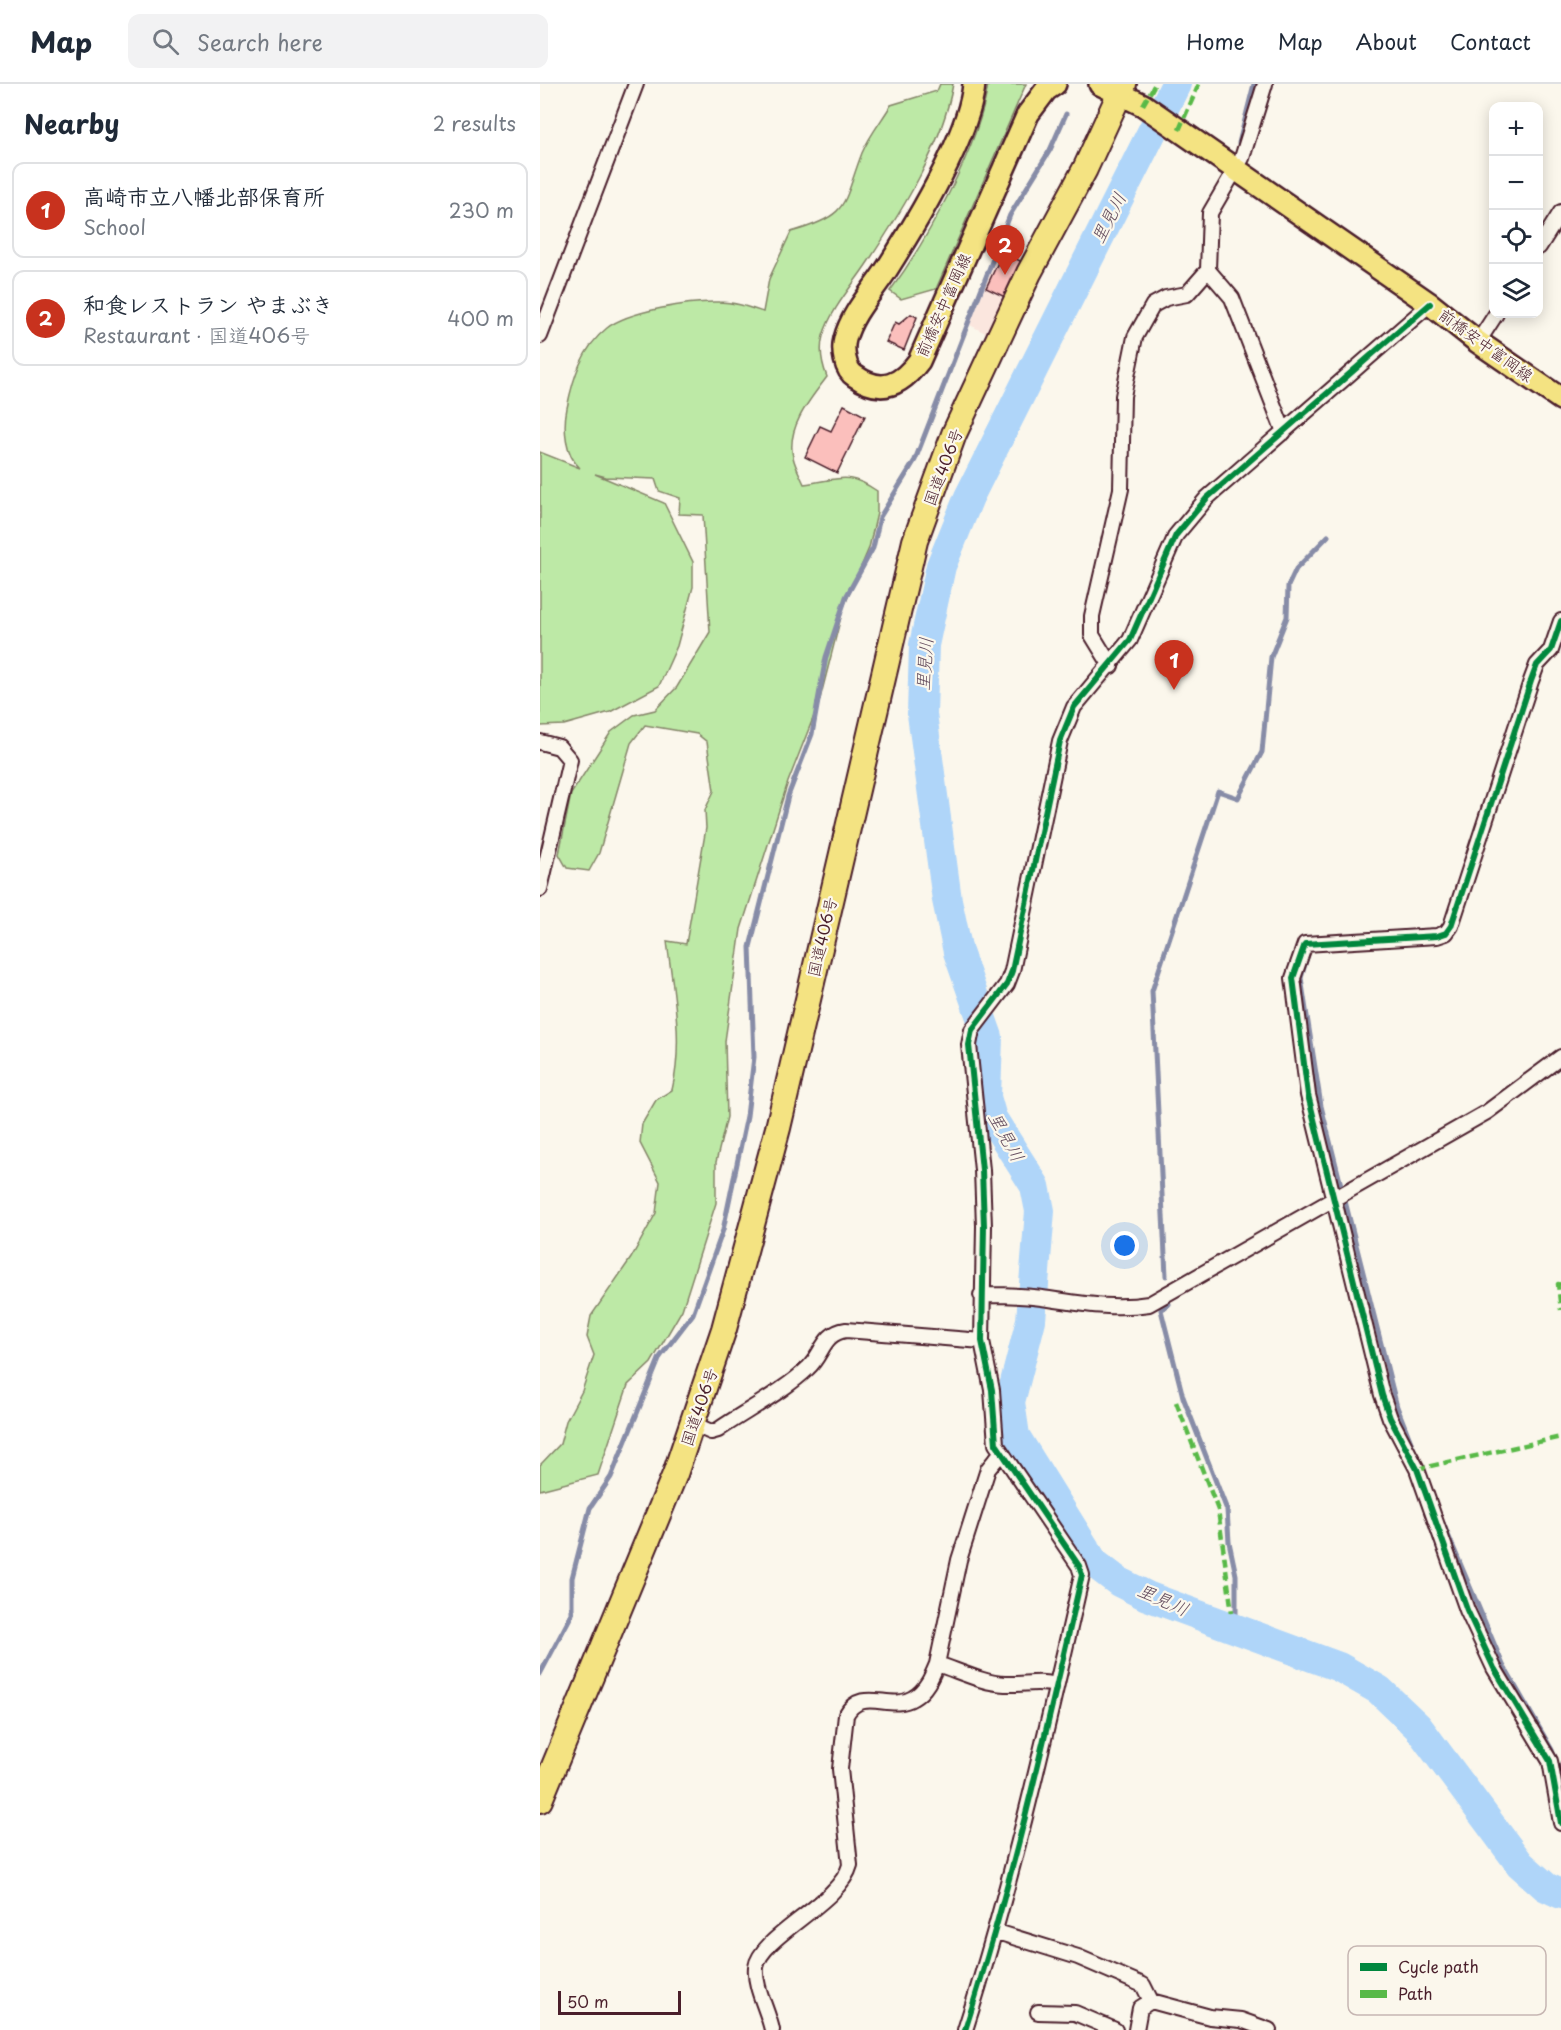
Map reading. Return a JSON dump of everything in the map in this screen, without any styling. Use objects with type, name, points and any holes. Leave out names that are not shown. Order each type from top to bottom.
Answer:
[{"type":"highway","name":"国道406号","points":[[540,1800],[604,1649],[693,1424],[758,1209],[915,542],[954,434],[1115,87]]},
{"type":"main road","name":"前橋安中富岡線","points":[[974,84],[959,135],[936,185],[897,253],[852,322],[844,340],[845,360],[851,374],[869,386],[891,385],[901,381],[919,361],[1028,114],[1046,90],[1055,84]]},
{"type":"main road","name":"前橋安中富岡線","points":[[1115,87],[1430,304],[1478,342],[1561,399]]},
{"type":"street","points":[[540,336],[636,84]]},
{"type":"street","points":[[1111,666],[1092,635],[1092,616],[1121,489],[1122,417],[1129,360],[1135,337],[1153,305],[1159,300],[1187,294],[1208,270],[1210,213],[1242,159],[1265,84]]},
{"type":"street","points":[[1543,241],[1561,212]]},
{"type":"street","points":[[1208,270],[1232,298],[1284,432]]},
{"type":"street","points":[[965,2030],[997,1932],[1082,1575],[1079,1566],[996,1444],[992,1390],[982,1341],[981,1294],[984,1226],[982,1170],[969,1045],[972,1030],[1007,984],[1012,971],[1060,741],[1074,706],[1111,666],[1130,640],[1176,535],[1207,498],[1430,304]]},
{"type":"street","points":[[1478,342],[1493,318]]},
{"type":"street","points":[[1561,621],[1551,650],[1537,665],[1531,681],[1451,926],[1446,933],[1437,936],[1305,944],[1294,970],[1308,1095],[1333,1201],[1390,1418],[1417,1469],[1476,1629],[1494,1668],[1555,1760],[1561,1823]]},
{"type":"street","points":[[540,742],[559,747],[570,760],[540,889]]},
{"type":"street","points":[[981,1294],[1042,1298],[1094,1307],[1117,1308],[1149,1304],[1487,1112],[1561,1057]]},
{"type":"street","points":[[693,1424],[711,1432],[718,1430],[807,1370],[826,1339],[835,1332],[846,1330],[982,1341]]},
{"type":"street","points":[[772,2030],[757,1978],[758,1961],[771,1945],[823,1900],[844,1878],[850,1865],[840,1769],[846,1715],[849,1709],[864,1700],[895,1703],[913,1699],[929,1682],[938,1664],[959,1560],[988,1469],[1000,1453]]},
{"type":"street","points":[[938,1664],[994,1682],[1006,1684],[1045,1682],[1056,1685]]},
{"type":"street","points":[[997,1932],[1078,1957],[1143,1985],[1151,2001]]},
{"type":"street","points":[[1136,2030],[1140,2008],[1151,2001],[1210,2017],[1241,2019],[1269,2030]]},
{"type":"street","points":[[1038,2012],[1075,2013],[1114,2030]]},
{"type":"shaded area","points":[[1004,237],[1029,256],[993,337],[970,325]]},
{"type":"green space","points":[[940,84],[953,84],[940,131],[920,177],[868,262],[831,316],[821,346],[822,362],[827,377],[801,414],[793,435],[793,457],[804,484],[842,478],[858,480],[877,491],[877,513],[869,548],[843,609],[819,703],[788,782],[741,929],[725,1041],[727,1117],[716,1162],[716,1203],[682,1310],[651,1363],[628,1385],[598,1475],[540,1490],[540,1465],[560,1444],[566,1421],[582,1391],[594,1355],[587,1337],[591,1316],[631,1258],[656,1213],[660,1182],[640,1143],[642,1124],[656,1100],[672,1090],[675,1072],[676,1016],[667,941],[686,944],[706,828],[705,810],[714,791],[707,742],[697,734],[645,725],[631,743],[599,853],[589,871],[567,868],[559,854],[571,794],[611,732],[634,715],[655,710],[677,687],[710,632],[703,515],[679,514],[680,498],[659,491],[655,479],[606,477],[595,474],[664,503],[693,562],[693,587],[677,646],[659,686],[610,712],[564,725],[540,726],[540,452],[580,468],[571,456],[566,440],[567,408],[572,386],[585,354],[607,328],[645,312],[693,303],[730,303],[763,312],[769,279],[791,232],[825,220],[842,206],[862,153],[891,105],[937,91]]},
{"type":"green space","points":[[988,84],[1026,84],[936,289],[901,299],[890,291],[919,247],[950,192],[974,135]]},
{"type":"building","points":[[1003,252],[1024,263],[1007,298],[986,288]]},
{"type":"building","points":[[911,314],[917,317],[904,350],[886,342],[895,322],[899,324]]},
{"type":"building","points":[[844,405],[865,416],[837,473],[805,457],[820,426],[831,431]]},
{"type":"waterway","name":"里見川","points":[[1176,84],[969,497],[941,566],[924,645],[922,714],[947,900],[958,952],[988,1037],[986,1097],[992,1118],[1035,1186],[1040,1211],[1031,1320],[1010,1402],[1015,1436],[1094,1563],[1119,1582],[1147,1596],[1339,1667],[1379,1690],[1418,1727],[1520,1864],[1546,1887],[1561,1894]]},
{"type":"waterway","points":[[1239,143],[1254,84]]},
{"type":"waterway","points":[[540,1674],[572,1614],[572,1578],[590,1508],[611,1477],[660,1357],[693,1314],[723,1230],[747,1116],[754,1057],[750,947],[788,796],[812,734],[826,657],[846,597],[873,548],[880,517],[915,460],[1010,215],[1050,150],[1066,114]]},
{"type":"waterway","points":[[1166,1276],[1152,991],[1218,791],[1238,798],[1262,752],[1271,657],[1287,617],[1288,586],[1296,569],[1328,536]]},
{"type":"waterway","points":[[1307,957],[1301,978],[1321,1106],[1397,1407],[1414,1450]]},
{"type":"waterway","points":[[1169,1304],[1161,1310],[1183,1397],[1227,1510],[1229,1542],[1236,1575],[1236,1629]]},
{"type":"waterway","points":[[1443,1523],[1503,1665],[1552,1750],[1561,1775]]},
{"type":"marked path","points":[[1143,105],[1155,84]]},
{"type":"marked path","points":[[1179,130],[1199,84]]},
{"type":"marked path","points":[[1561,1285],[1558,1284],[1561,1310]]},
{"type":"marked path","points":[[1176,1402],[1218,1510],[1232,1613]]},
{"type":"marked path","points":[[1417,1469],[1561,1437]]},
{"type":"cycle path","points":[[965,2030],[1014,1860],[1082,1575],[1079,1566],[996,1444],[992,1390],[982,1341],[984,1226],[982,1170],[969,1045],[972,1030],[1007,984],[1012,971],[1060,741],[1074,707],[1130,640],[1176,535],[1207,498],[1430,304]]},
{"type":"cycle path","points":[[1561,621],[1551,650],[1537,665],[1531,681],[1451,926],[1446,933],[1437,936],[1305,944],[1293,978],[1308,1095],[1382,1395],[1390,1418],[1417,1469],[1467,1610],[1494,1668],[1550,1761],[1561,1823]]},
{"type":"place","name":"和食レストラン やまぶき","points":[[1005,275]]},
{"type":"place","name":"高崎市立八幡北部保育所","points":[[1174,690]]}]
